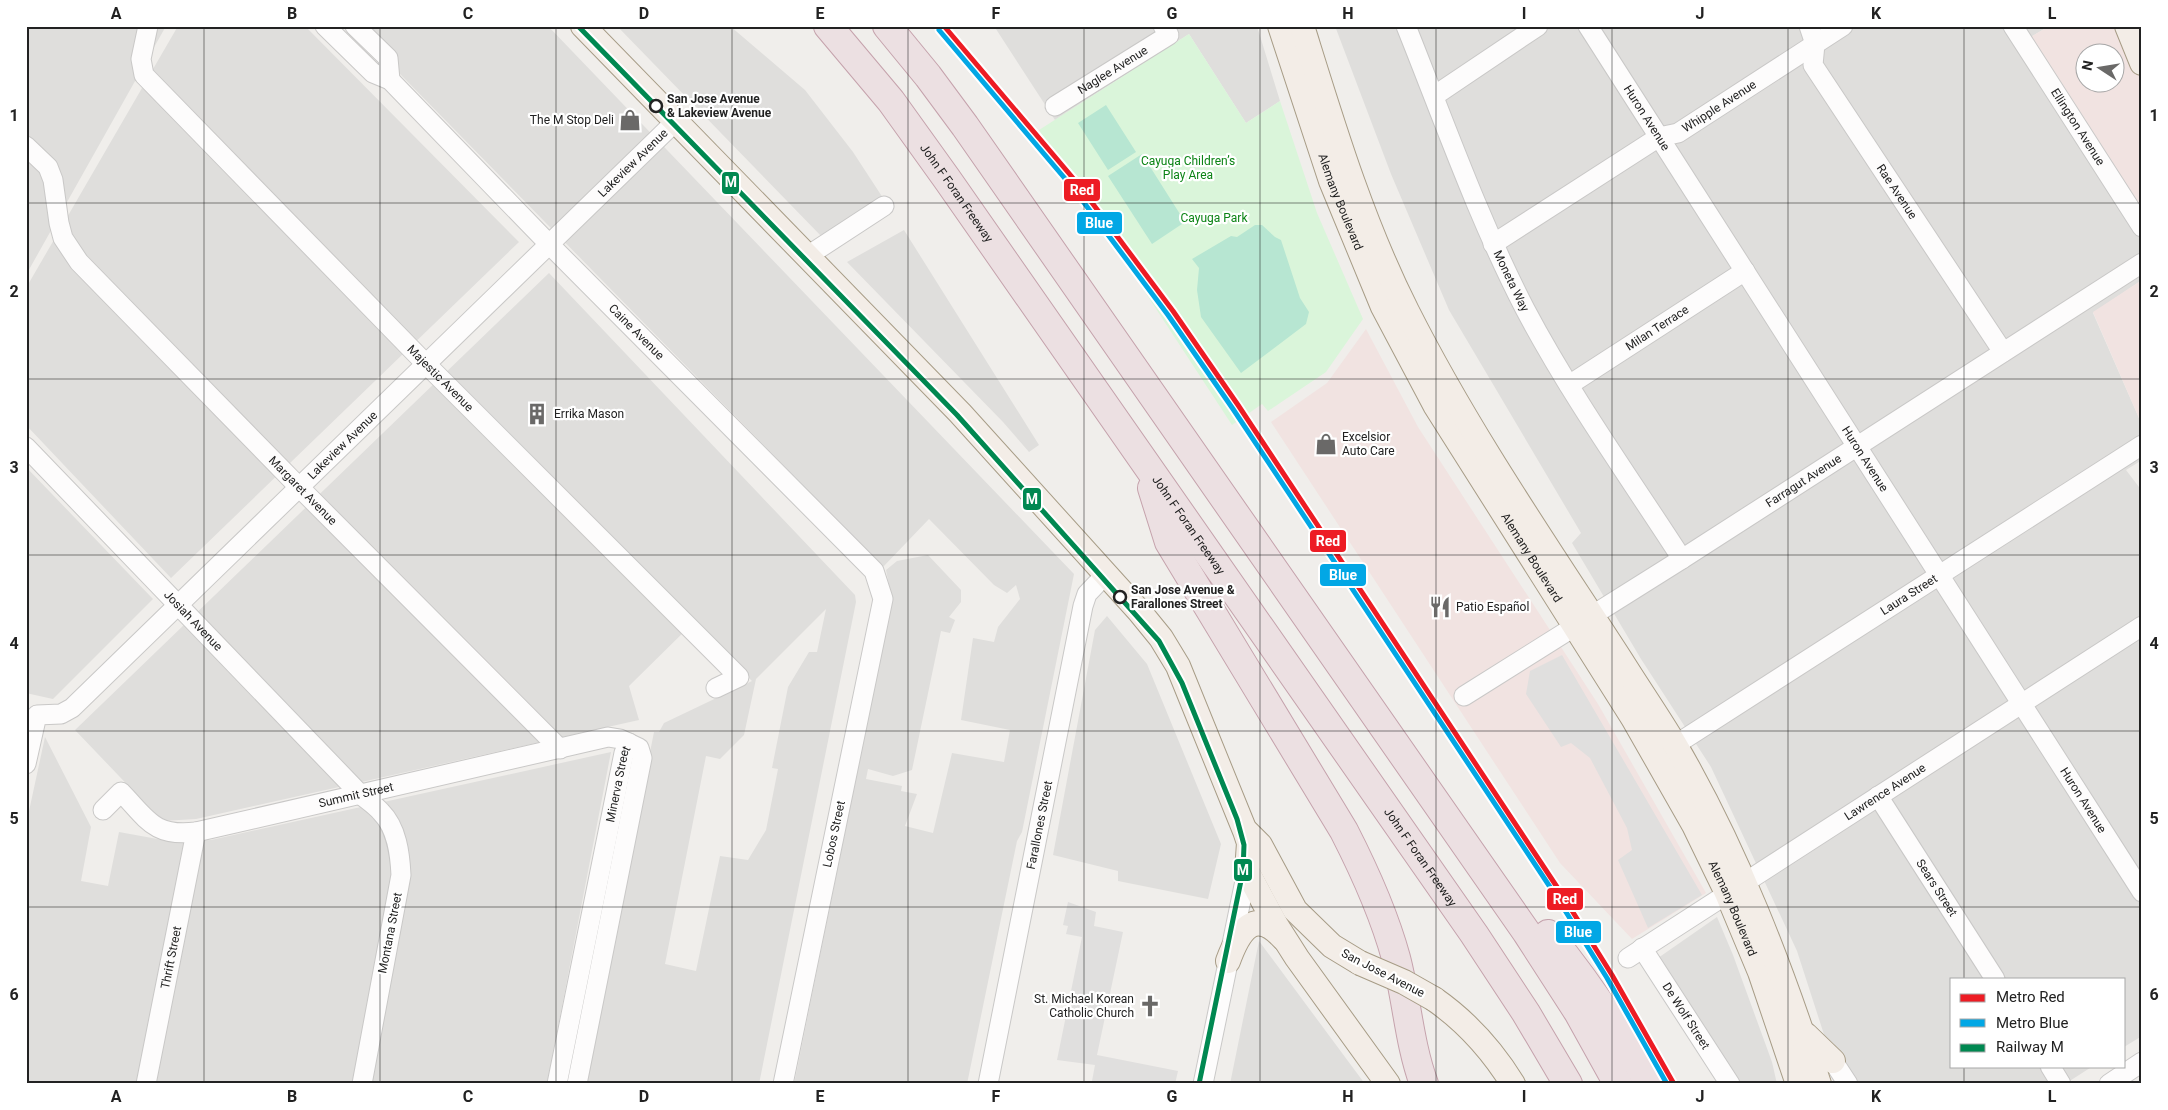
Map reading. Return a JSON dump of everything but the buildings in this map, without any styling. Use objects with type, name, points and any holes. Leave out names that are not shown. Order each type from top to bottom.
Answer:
[{"type":"highway","name":"John F Foran Freeway","points":[[828,26],[872,77],[910,127],[1487,954],[1526,1013],[1568,1084]]},
{"type":"highway","points":[[887,26],[923,69],[965,126],[1550,966],[1618,1084]]},
{"type":"highway","points":[[1143,461],[1169,542],[1339,823],[1366,876],[1385,923],[1396,958],[1411,1040],[1424,1084]]},
{"type":"highway","points":[[1437,803],[1582,978],[1606,1013],[1649,1084]]},
{"type":"main road","points":[[570,26],[572,31],[651,117],[676,121]]},
{"type":"main road","name":"San Jose Avenue","points":[[583,26],[978,432],[1161,638],[1178,666],[1245,831],[1249,843],[1247,871]]},
{"type":"main road","name":"Alemany Boulevard","points":[[1280,26],[1331,181],[1383,307],[1435,405],[1584,620],[1675,746],[1736,888],[1760,972],[1798,1084]]},
{"type":"main road","name":"Alemany Boulevard","points":[[1302,26],[1364,213],[1406,309],[1446,384],[1584,620],[1656,756],[1736,888],[1784,979],[1820,1084]]},
{"type":"main road","points":[[2133,33],[2142,64]]},
{"type":"main road","name":"San Jose Avenue","points":[[1245,831],[1260,845],[1295,910],[1332,946],[1360,963],[1404,982],[1434,999],[1476,1034],[1499,1062],[1513,1084]]},
{"type":"main road","points":[[1247,871],[1266,879],[1295,910]]},
{"type":"main road","points":[[1247,871],[1297,958],[1388,1084]]},
{"type":"main road","points":[[1228,961],[1236,939],[1248,926],[1256,923],[1270,927],[1286,940]]},
{"type":"main road","points":[[1802,1031],[1833,1062]]},
{"type":"street","name":"Majestic Avenue","points":[[148,26],[141,59],[144,75],[426,364],[739,677],[716,688]]},
{"type":"street","name":"Caine Avenue","points":[[325,26],[373,73],[390,80],[549,244],[874,572],[878,584]]},
{"type":"street","points":[[355,26],[388,58],[390,80]]},
{"type":"street","name":"Moneta Way","points":[[1406,26],[1493,244],[1526,310],[1569,385],[1682,559]]},
{"type":"street","points":[[1434,96],[1538,26]]},
{"type":"street","name":"Huron Avenue","points":[[1588,26],[2142,892]]},
{"type":"street","name":"Rae Avenue","points":[[1809,26],[1815,44],[1813,65],[2003,352]]},
{"type":"street","name":"Whipple Avenue","points":[[1493,244],[1660,137],[1678,132],[1843,26]]},
{"type":"street","name":"Ellington Avenue","points":[[2013,26],[2142,228]]},
{"type":"street","name":"Naglee Avenue","points":[[1056,106],[1166,31]]},
{"type":"street","name":"Lakeview Avenue","points":[[26,764],[31,714],[62,714],[72,708],[676,121]]},
{"type":"street","name":"Margaret Avenue","points":[[26,146],[48,167],[53,180],[63,238],[79,262],[299,487],[560,749]]},
{"type":"street","points":[[806,257],[884,206]]},
{"type":"street","name":"Farragut Avenue","points":[[1464,696],[1682,559],[2142,263]]},
{"type":"street","name":"Milan Terrace","points":[[1569,385],[1745,271]]},
{"type":"street","name":"Laura Street","points":[[1675,746],[2142,445]]},
{"type":"street","name":"Josiah Avenue","points":[[26,447],[360,794]]},
{"type":"street","name":"Farallones Street","points":[[988,1084],[1083,606],[1087,594],[1106,574]]},
{"type":"street","name":"Lobos Street","points":[[783,1084],[883,599],[878,584]]},
{"type":"street","name":"Lawrence Avenue","points":[[1635,953],[2142,626]]},
{"type":"street","name":"Summit Street","points":[[103,810],[121,792],[154,826],[166,832],[178,834],[196,832],[608,737],[629,743]]},
{"type":"street","name":"Minerva Street","points":[[556,1084],[624,753],[629,743],[639,748],[642,758],[577,1084]]},
{"type":"street","name":"Montana Street","points":[[360,794],[382,813],[395,837],[400,856],[401,875],[362,1084]]},
{"type":"street","name":"Sears Street","points":[[1878,796],[1994,978]]},
{"type":"street","name":"Thrift Street","points":[[146,1084],[196,832]]},
{"type":"street","points":[[1203,1084],[1247,871]]},
{"type":"street","name":"De Wolf Street","points":[[1635,953],[1730,1084]]},
{"type":"street","points":[[1833,1062],[1848,1084]]},
{"type":"street","points":[[2109,1084],[2142,1062]]},
{"type":"street","points":[[2051,1068],[2061,1084]]},
{"type":"shaded area","points":[[26,26],[166,26],[26,275]]},
{"type":"shaded area","points":[[178,26],[305,26],[519,242],[171,578],[26,425],[26,288]]},
{"type":"shaded area","points":[[353,26],[548,26],[1074,574],[1022,832],[1017,841],[967,1084],[794,1084],[892,601],[886,570],[897,561],[928,555],[961,590],[961,602],[949,617],[955,620],[950,633],[941,631],[912,770],[893,776],[868,769],[866,779],[902,786],[901,791],[917,794],[905,826],[933,833],[952,753],[1004,762],[1010,730],[961,720],[973,638],[994,642],[998,627],[1020,599],[1016,585],[1007,593],[994,585],[929,519],[883,567]]},
{"type":"shaded area","points":[[617,26],[730,26],[805,90],[853,152],[883,198],[822,237]]},
{"type":"shaded area","points":[[994,26],[1257,26],[1280,101],[1246,123],[1189,34],[1055,120]]},
{"type":"shaded area","points":[[1335,26],[2049,26],[2029,38],[2142,219],[2142,280],[2093,313],[2142,425],[2142,460],[2126,470],[2142,491],[2142,1036],[2126,1046],[2126,978],[1950,978],[1950,1068],[2090,1068],[2065,1084],[1840,1084],[1797,951],[1711,767],[1641,659],[1572,543],[1581,533],[1449,310],[1391,174]]},
{"type":"shaded area","points":[[2049,26],[2142,26],[2142,219],[2029,38]]},
{"type":"shaded area","points":[[904,230],[1039,445],[1029,452],[1003,422],[847,262]]},
{"type":"shaded area","points":[[549,273],[855,595],[856,602],[759,1084],[584,1084],[654,732],[659,732],[664,723],[752,681],[693,623],[629,686],[639,720],[196,819],[162,821],[75,730]],"holes":[[[826,609],[817,652],[809,652],[788,687],[772,768],[778,769],[766,830],[748,860],[720,856],[696,971],[665,964],[706,756],[720,759],[744,735],[756,679]]]},
{"type":"shaded area","points":[[2142,280],[2142,425],[2093,312]]},
{"type":"shaded area","points":[[1366,329],[1418,427],[1598,704],[1706,893],[1632,939],[1560,863],[1271,422],[1327,383]]},
{"type":"shaded area","points":[[26,467],[153,599],[53,699],[26,693]]},
{"type":"shaded area","points":[[1107,616],[1147,664],[1221,844],[1208,899],[1118,881],[1118,871],[1053,855],[1095,630]]},
{"type":"shaded area","points":[[1562,655],[1702,895],[1648,928],[1618,860],[1632,850],[1627,828],[1590,758],[1571,743],[1561,747],[1526,694],[1530,671]]},
{"type":"shaded area","points":[[45,737],[91,827],[81,881],[108,886],[119,832],[174,842],[211,840],[611,752],[547,1084],[26,1084],[26,825]]},
{"type":"shaded area","points":[[1068,902],[1096,912],[1094,926],[1123,932],[1097,1055],[1178,1071],[1175,1084],[1096,1084],[1096,1082],[1092,1081],[1095,1065],[1057,1060],[1082,937],[1066,934],[1068,926],[1063,925]]},
{"type":"shaded area","points":[[1717,917],[1772,1062],[1777,1084],[1738,1084],[1658,958]]},
{"type":"shaded area","points":[[1259,941],[1365,1084],[1230,1084]]},
{"type":"green space","name":"Cayuga Park","points":[[1189,34],[1246,123],[1280,101],[1317,213],[1363,319],[1326,372],[1268,411],[1262,404],[1232,425],[1039,130]]},
{"type":"green space","points":[[1106,105],[1136,152],[1108,170],[1078,123]]},
{"type":"green space","points":[[1142,154],[1185,222],[1152,244],[1108,176]]},
{"type":"green space","points":[[1255,225],[1262,225],[1281,240],[1300,298],[1309,312],[1306,324],[1241,373],[1201,317],[1197,290],[1199,268],[1192,259],[1231,236],[1237,237]]},
{"type":"metro line","name":"Red","points":[[944,26],[1078,184],[1173,311],[1238,405],[1561,893],[1612,975],[1674,1084]]},
{"type":"metro line","name":"Blue","points":[[939,30],[1073,188],[1168,315],[1233,409],[1556,896],[1607,978],[1667,1084]]},
{"type":"rail line","name":"M","points":[[578,26],[957,415],[1159,641],[1182,683],[1237,819],[1244,845],[1243,871],[1199,1084]]},
{"type":"place","name":"San Jose Avenue & Lakeview Avenue","points":[[656,106]]},
{"type":"place","name":"The M Stop Deli","points":[[630,120]]},
{"type":"place","name":"Errika Mason","points":[[537,414]]},
{"type":"place","name":"Excelsior Auto Care","points":[[1326,444]]},
{"type":"place","name":"San Jose Avenue & Farallones Street","points":[[1120,597]]},
{"type":"place","name":"Patio Español","points":[[1440,607]]},
{"type":"place","name":"St. Michael Korean Catholic Church","points":[[1150,1006]]},
{"type":"park label","name":"Cayuga Children’s Play Area","points":[[1188,168]]}]
